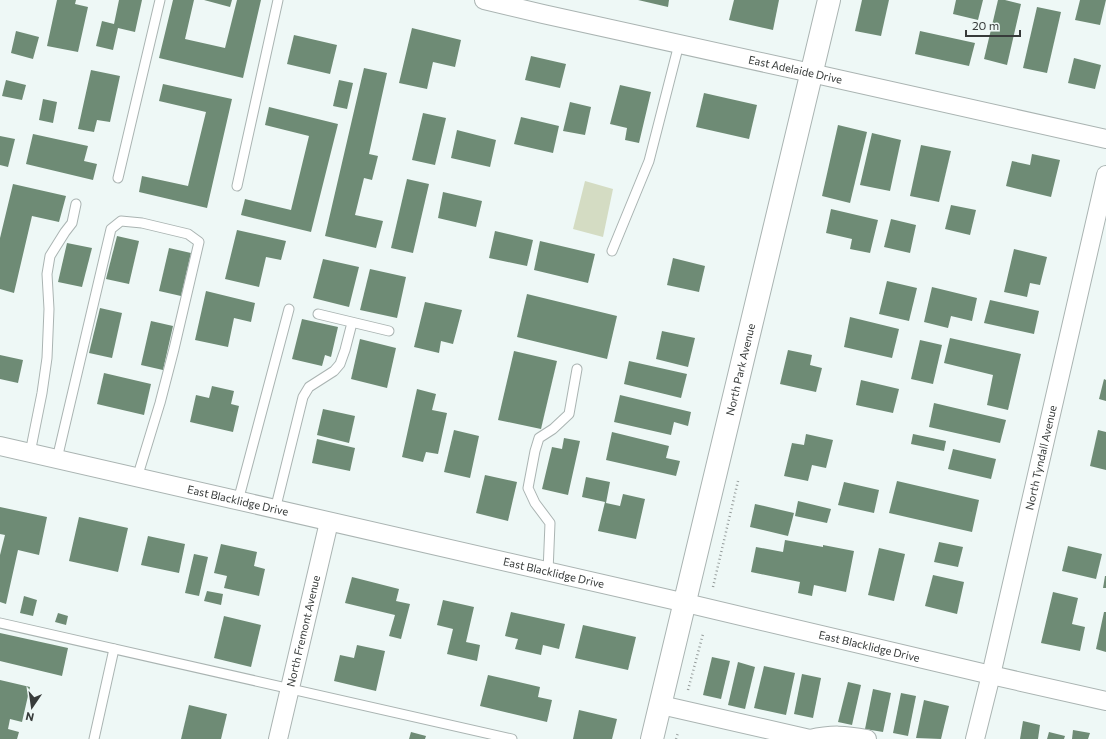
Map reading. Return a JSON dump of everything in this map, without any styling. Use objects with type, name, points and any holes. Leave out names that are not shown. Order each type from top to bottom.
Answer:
[{"type":"street","name":"North Park Avenue","points":[[652,739],[686,603],[829,0]]},
{"type":"street","name":"East Adelaide Drive","points":[[490,1],[1106,139]]},
{"type":"street","name":"North Tyndall Avenue","points":[[975,739],[1106,175]]},
{"type":"street","name":"East Blacklidge Drive","points":[[0,446],[1106,701]]},
{"type":"street","name":"North Fremont Avenue","points":[[278,739],[329,522]]},
{"type":"street","points":[[661,705],[810,739],[826,736],[847,735],[867,739]]},
{"type":"lane","points":[[118,178],[160,0]]},
{"type":"lane","points":[[237,186],[278,0]]},
{"type":"lane","points":[[612,251],[649,161],[679,44]]},
{"type":"lane","points":[[30,453],[42,393],[47,358],[49,309],[47,274],[50,256],[72,223],[76,204]]},
{"type":"lane","points":[[57,460],[111,229],[121,221],[142,223],[188,234],[199,242],[173,355],[137,478]]},
{"type":"lane","points":[[238,501],[289,309]]},
{"type":"lane","points":[[318,314],[389,331]]},
{"type":"lane","points":[[275,510],[303,397],[309,387],[334,371],[340,364],[352,323]]},
{"type":"lane","points":[[548,572],[550,523],[535,503],[528,488],[539,438],[553,429],[569,414],[577,369]]},
{"type":"lane","points":[[0,623],[290,688],[470,734],[512,739]]},
{"type":"lane","points":[[94,739],[114,649]]},
{"type":"path","points":[[713,587],[738,481]]},
{"type":"path","points":[[688,690],[703,634]]},
{"type":"path","points":[[676,739],[678,733]]},
{"type":"green space","points":[[585,181],[613,189],[603,237],[573,229]]},
{"type":"building","points":[[57,0],[76,0],[75,4],[88,7],[78,52],[47,46]]},
{"type":"building","points":[[119,0],[142,0],[135,32],[118,28],[113,50],[96,46],[102,21],[114,24]]},
{"type":"building","points":[[173,0],[194,0],[185,39],[225,48],[237,0],[261,0],[243,78],[159,58]]},
{"type":"building","points":[[204,0],[232,0],[230,7]]},
{"type":"building","points":[[638,0],[669,0],[668,7]]},
{"type":"building","points":[[734,0],[779,0],[773,30],[729,20]]},
{"type":"building","points":[[862,0],[889,0],[881,36],[855,31]]},
{"type":"building","points":[[956,0],[983,0],[978,20],[953,14]]},
{"type":"building","points":[[998,0],[1021,4],[1007,65],[984,59]]},
{"type":"building","points":[[1080,0],[1106,0],[1100,25],[1075,20]]},
{"type":"building","points":[[1037,7],[1061,12],[1047,73],[1023,68]]},
{"type":"building","points":[[412,28],[461,40],[455,67],[433,62],[427,89],[399,83]]},
{"type":"building","points":[[16,31],[39,37],[33,59],[11,53]]},
{"type":"building","points":[[920,31],[975,43],[969,66],[915,54]]},
{"type":"building","points":[[294,35],[337,45],[330,74],[287,64]]},
{"type":"building","points":[[531,56],[566,64],[560,88],[525,80]]},
{"type":"building","points":[[1074,58],[1101,65],[1095,89],[1068,83]]},
{"type":"building","points":[[364,68],[387,73],[369,154],[378,156],[372,180],[364,178],[355,215],[383,221],[376,248],[325,236]]},
{"type":"building","points":[[91,70],[120,76],[110,122],[97,120],[94,132],[78,129]]},
{"type":"building","points":[[6,80],[26,85],[22,100],[2,96]]},
{"type":"building","points":[[339,80],[353,83],[347,109],[333,106]]},
{"type":"building","points":[[163,84],[232,99],[207,208],[139,192],[142,176],[188,186],[206,112],[159,101]]},
{"type":"building","points":[[620,85],[651,92],[639,143],[625,140],[627,128],[610,124]]},
{"type":"building","points":[[704,93],[757,105],[749,139],[696,127]]},
{"type":"building","points":[[43,99],[57,102],[53,123],[39,120]]},
{"type":"building","points":[[570,102],[591,107],[585,135],[563,131]]},
{"type":"building","points":[[269,107],[338,124],[311,232],[241,215],[245,199],[291,210],[309,136],[265,125]]},
{"type":"building","points":[[423,113],[446,118],[435,165],[412,160]]},
{"type":"building","points":[[521,117],[559,126],[553,153],[514,144]]},
{"type":"building","points":[[838,125],[867,132],[850,203],[822,196]]},
{"type":"building","points":[[457,130],[496,140],[490,167],[451,158]]},
{"type":"building","points":[[872,133],[901,140],[890,191],[860,185]]},
{"type":"building","points":[[33,134],[88,146],[84,161],[97,164],[93,180],[26,164]]},
{"type":"building","points":[[0,136],[15,139],[8,167],[0,165]]},
{"type":"building","points":[[921,145],[951,151],[939,202],[910,196]]},
{"type":"building","points":[[1032,154],[1060,160],[1051,197],[1006,186],[1012,161],[1030,165]]},
{"type":"building","points":[[407,179],[429,184],[413,253],[391,248]]},
{"type":"building","points":[[13,184],[66,196],[59,222],[32,216],[14,293],[0,289],[0,238]]},
{"type":"building","points":[[443,192],[482,201],[476,227],[438,218]]},
{"type":"building","points":[[951,205],[976,210],[970,235],[945,229]]},
{"type":"building","points":[[831,209],[878,220],[870,253],[850,249],[852,239],[826,233]]},
{"type":"building","points":[[891,219],[916,225],[910,253],[884,247]]},
{"type":"building","points":[[237,230],[286,241],[281,260],[266,257],[259,287],[225,279]]},
{"type":"building","points":[[495,231],[533,240],[527,266],[489,258]]},
{"type":"building","points":[[117,236],[139,241],[129,284],[106,279]]},
{"type":"building","points":[[540,241],[595,254],[588,283],[534,270]]},
{"type":"building","points":[[67,243],[92,248],[82,287],[58,282]]},
{"type":"building","points":[[169,248],[191,253],[181,296],[159,291]]},
{"type":"building","points":[[1014,249],[1047,257],[1040,285],[1030,283],[1027,297],[1004,292]]},
{"type":"building","points":[[673,258],[705,266],[699,292],[667,285]]},
{"type":"building","points":[[323,259],[359,267],[349,307],[313,298]]},
{"type":"building","points":[[370,269],[406,277],[397,318],[360,310]]},
{"type":"building","points":[[887,281],[917,288],[909,321],[879,314]]},
{"type":"building","points":[[932,287],[977,298],[972,321],[951,316],[948,328],[924,322]]},
{"type":"building","points":[[206,291],[255,303],[251,322],[234,318],[228,347],[195,340]]},
{"type":"building","points":[[527,294],[617,316],[607,359],[517,337]]},
{"type":"building","points":[[990,300],[1039,311],[1034,334],[984,323]]},
{"type":"building","points":[[425,302],[462,310],[453,344],[441,341],[439,353],[414,347]]},
{"type":"building","points":[[100,308],[122,313],[112,358],[89,353]]},
{"type":"building","points":[[850,317],[899,329],[892,358],[844,347]]},
{"type":"building","points":[[302,319],[338,327],[331,357],[325,355],[322,366],[292,359]]},
{"type":"building","points":[[151,321],[173,326],[163,370],[141,365]]},
{"type":"building","points":[[662,331],[695,338],[688,367],[656,359]]},
{"type":"building","points":[[950,338],[1021,354],[1008,410],[987,405],[993,375],[944,363]]},
{"type":"building","points":[[360,339],[396,348],[387,388],[351,379]]},
{"type":"building","points":[[920,340],[942,345],[933,384],[911,379]]},
{"type":"building","points":[[788,350],[812,355],[810,365],[822,368],[816,392],[780,384]]},
{"type":"building","points":[[514,351],[557,361],[541,429],[498,420]]},
{"type":"building","points":[[0,355],[23,360],[18,383],[0,379]]},
{"type":"building","points":[[629,361],[687,374],[681,398],[624,384]]},
{"type":"building","points":[[104,373],[151,384],[144,415],[97,404]]},
{"type":"building","points":[[1104,379],[1106,380],[1106,401],[1099,399]]},
{"type":"building","points":[[861,380],[899,389],[893,413],[856,405]]},
{"type":"building","points":[[212,386],[234,391],[231,404],[239,406],[233,432],[190,422],[196,395],[209,398]]},
{"type":"building","points":[[417,389],[436,394],[432,410],[447,413],[438,454],[426,452],[423,462],[402,457]]},
{"type":"building","points":[[620,395],[691,412],[688,426],[674,422],[671,435],[614,422]]},
{"type":"building","points":[[934,403],[1006,420],[1000,443],[929,427]]},
{"type":"building","points":[[323,409],[355,416],[349,443],[317,435]]},
{"type":"building","points":[[454,430],[479,436],[470,478],[444,472]]},
{"type":"building","points":[[1098,430],[1106,432],[1106,470],[1090,466]]},
{"type":"building","points":[[612,432],[669,446],[666,458],[680,461],[676,476],[606,460]]},
{"type":"building","points":[[806,434],[833,440],[826,468],[812,465],[808,481],[784,476],[792,443],[804,445]]},
{"type":"building","points":[[913,434],[946,441],[944,451],[911,444]]},
{"type":"building","points":[[564,438],[580,441],[568,495],[542,489],[552,447],[562,449]]},
{"type":"building","points":[[317,439],[355,448],[350,471],[312,463]]},
{"type":"building","points":[[953,449],[996,459],[991,479],[948,469]]},
{"type":"building","points":[[485,475],[517,482],[508,521],[476,513]]},
{"type":"building","points":[[586,477],[610,482],[606,503],[620,506],[623,494],[645,499],[636,539],[598,531],[605,502],[582,497]]},
{"type":"building","points":[[897,481],[979,500],[972,532],[889,513]]},
{"type":"building","points":[[844,482],[879,490],[874,513],[838,505]]},
{"type":"building","points":[[798,501],[831,509],[827,523],[795,516]]},
{"type":"building","points":[[755,504],[794,513],[788,536],[750,527]]},
{"type":"building","points":[[0,507],[47,517],[39,555],[18,550],[6,604],[0,602],[0,555],[5,535],[0,534]]},
{"type":"building","points":[[79,517],[128,528],[118,572],[69,561]]},
{"type":"building","points":[[148,536],[185,544],[179,573],[141,565]]},
{"type":"building","points":[[785,540],[854,551],[846,592],[814,585],[812,596],[798,593],[800,582],[751,572],[756,547],[783,552]]},
{"type":"building","points":[[939,542],[963,547],[958,567],[934,562]]},
{"type":"building","points":[[221,544],[257,552],[254,566],[265,569],[259,596],[224,588],[227,576],[214,573]]},
{"type":"building","points":[[1068,546],[1102,554],[1096,579],[1062,571]]},
{"type":"building","points":[[879,548],[905,554],[894,601],[868,595]]},
{"type":"building","points":[[194,554],[208,557],[199,596],[185,593]]},
{"type":"building","points":[[933,575],[964,582],[957,614],[925,606]]},
{"type":"building","points":[[1105,576],[1106,588],[1103,588]]},
{"type":"building","points":[[352,577],[399,589],[396,601],[410,604],[401,639],[389,636],[395,615],[345,603]]},
{"type":"building","points":[[207,591],[223,594],[221,605],[204,601]]},
{"type":"building","points":[[1053,592],[1078,598],[1072,624],[1085,627],[1080,651],[1041,643]]},
{"type":"building","points":[[24,596],[37,600],[33,616],[20,613]]},
{"type":"building","points":[[443,600],[474,607],[466,642],[480,645],[477,661],[447,654],[453,629],[437,625]]},
{"type":"building","points":[[511,612],[565,624],[559,649],[543,645],[541,655],[515,649],[518,639],[505,636]]},
{"type":"building","points":[[1104,612],[1106,612],[1106,652],[1096,649]]},
{"type":"building","points":[[58,613],[68,616],[66,625],[55,622]]},
{"type":"building","points":[[224,616],[261,625],[251,667],[214,658]]},
{"type":"building","points":[[583,625],[636,637],[628,670],[575,658]]},
{"type":"building","points":[[0,633],[68,648],[62,676],[0,661]]},
{"type":"building","points":[[357,645],[385,651],[376,691],[334,681],[340,655],[354,658]]},
{"type":"building","points":[[712,657],[730,661],[721,699],[703,695]]},
{"type":"building","points":[[738,662],[755,667],[745,709],[728,705]]},
{"type":"building","points":[[764,666],[795,673],[786,715],[754,708]]},
{"type":"building","points":[[802,674],[821,678],[813,718],[794,714]]},
{"type":"building","points":[[488,675],[540,687],[538,697],[552,700],[547,722],[480,706]]},
{"type":"building","points":[[0,680],[30,687],[22,722],[10,719],[8,729],[19,732],[17,739],[0,739]]},
{"type":"building","points":[[848,682],[861,685],[852,725],[838,722]]},
{"type":"building","points":[[873,689],[891,693],[883,732],[865,729]]},
{"type":"building","points":[[901,693],[916,696],[908,736],[893,733]]},
{"type":"building","points":[[924,700],[949,706],[941,739],[916,738]]},
{"type":"building","points":[[189,705],[227,714],[221,739],[181,739]]},
{"type":"building","points":[[579,710],[617,719],[612,739],[573,739]]},
{"type":"building","points":[[1023,721],[1040,725],[1038,739],[1020,739]]},
{"type":"building","points":[[1073,730],[1090,733],[1088,739],[1072,739]]},
{"type":"building","points":[[411,732],[426,736],[425,739],[409,739]]},
{"type":"building","points":[[1049,732],[1065,736],[1064,739],[1047,739]]}]
